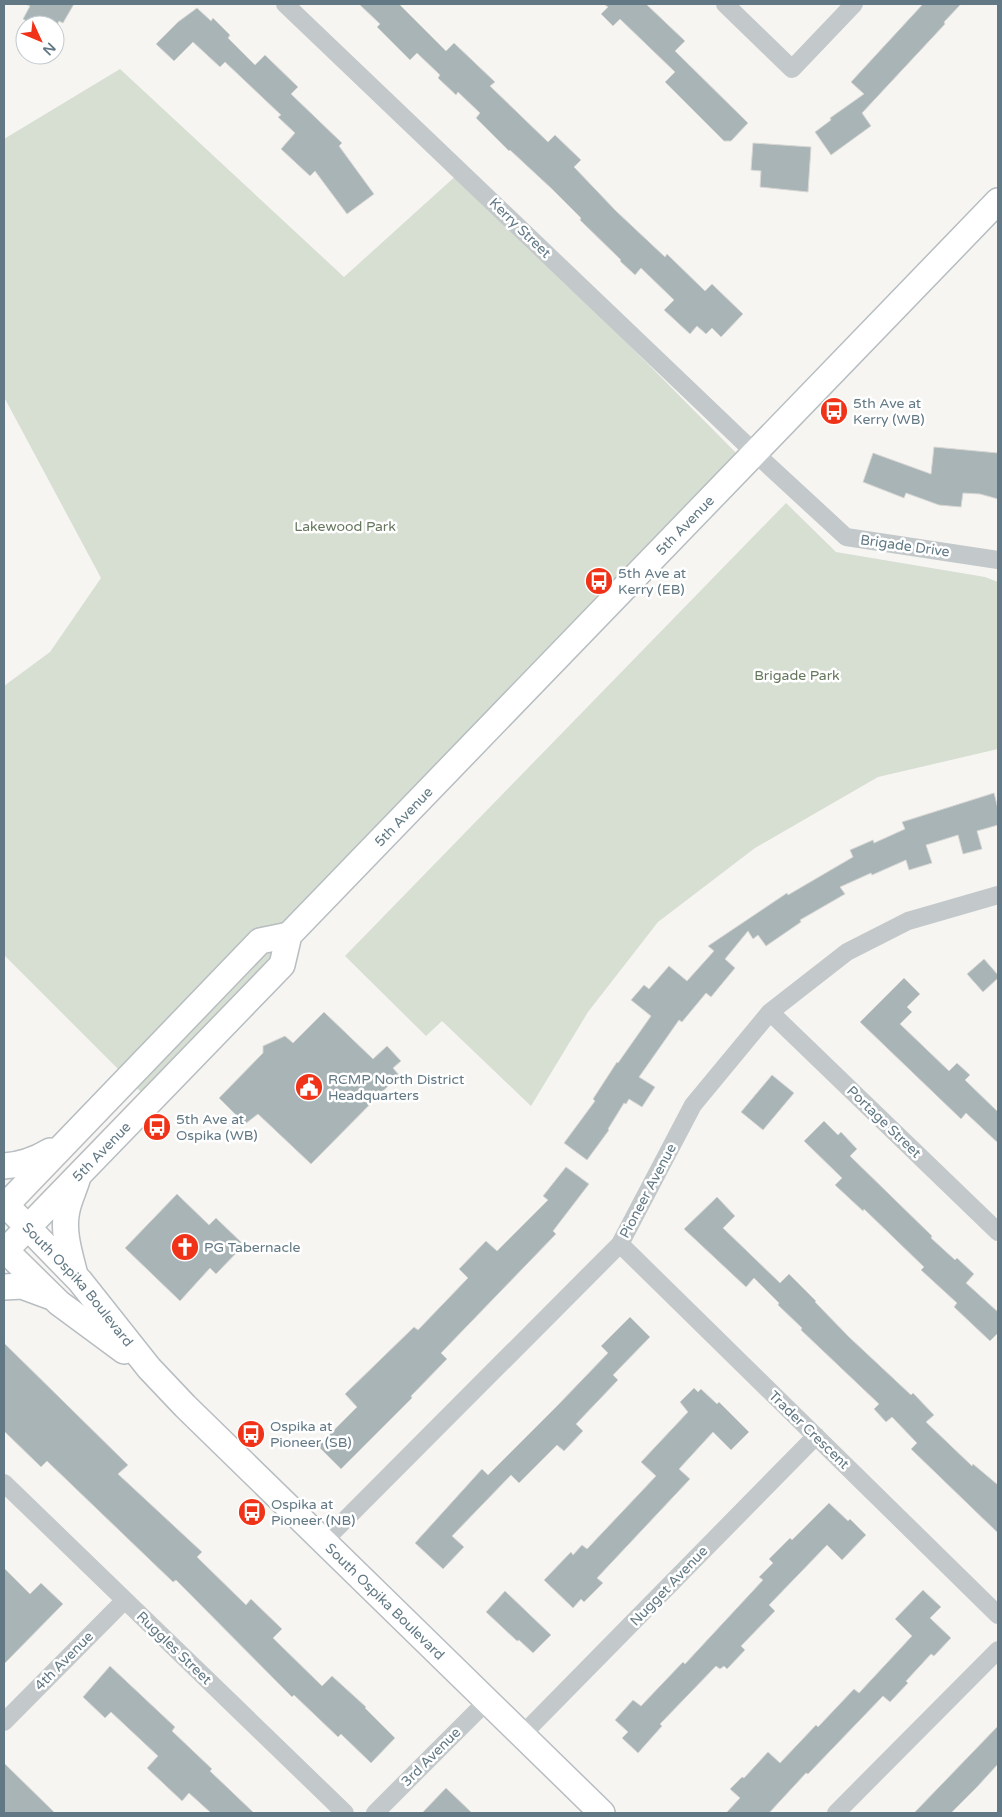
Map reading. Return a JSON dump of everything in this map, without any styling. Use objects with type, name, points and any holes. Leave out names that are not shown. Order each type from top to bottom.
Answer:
[{"type":"main road","name":"5th Avenue","points":[[4,1250],[282,965],[289,935],[998,202]]},
{"type":"main road","points":[[4,1205],[260,942],[289,935]]},
{"type":"main road","points":[[4,1166],[30,1162],[68,1140]]},
{"type":"main road","points":[[75,1276],[66,1231],[66,1210],[80,1173]]},
{"type":"main road","name":"South Ospika Boulevard","points":[[4,1205],[75,1276],[149,1368],[185,1406],[602,1813]]},
{"type":"main road","name":"South Ospika Boulevard","points":[[4,1250],[59,1304],[149,1368]]},
{"type":"main road","points":[[4,1287],[22,1286],[54,1298]]},
{"type":"street","name":"Kerry Street","points":[[285,4],[755,453]]},
{"type":"street","points":[[725,4],[792,69],[854,4]]},
{"type":"street","name":"Brigade Drive","points":[[755,453],[846,537],[998,560]]},
{"type":"street","name":"Pioneer Avenue","points":[[324,1541],[620,1244],[693,1104],[770,1012],[847,952],[908,921],[998,895]]},
{"type":"street","name":"Portage Street","points":[[770,1012],[998,1232]]},
{"type":"street","name":"Trader Crescent","points":[[620,1244],[998,1615]]},
{"type":"street","name":"Nugget Avenue","points":[[522,1735],[816,1436]]},
{"type":"street","name":"Ruggles Street","points":[[4,1483],[345,1813]]},
{"type":"street","name":"4th Avenue","points":[[4,1722],[124,1600]]},
{"type":"street","points":[[836,1813],[998,1650]]},
{"type":"street","name":"3rd Avenue","points":[[375,1813],[487,1701]]},
{"type":"green space","name":"Lakewood Park","points":[[120,69],[344,277],[459,173],[750,467],[143,1094],[4,955],[4,686],[50,652],[101,578],[4,397],[4,139]]},
{"type":"green space","name":"Brigade Park","points":[[786,503],[836,552],[985,577],[998,582],[998,749],[878,777],[755,848],[658,922],[588,1012],[531,1106],[442,1021],[426,1036],[345,956]]},
{"type":"building","points":[[26,4],[74,4],[65,20],[65,15],[25,15],[30,6]]},
{"type":"building","points":[[359,4],[399,4],[446,51],[454,43],[495,82],[490,86],[548,142],[555,135],[581,160],[574,167],[616,211],[665,257],[667,254],[705,291],[712,284],[743,314],[721,337],[712,328],[706,334],[697,326],[690,334],[664,310],[674,300],[641,268],[635,275],[620,261],[552,189],[509,151],[476,118],[480,113],[458,92],[456,95],[438,78],[440,75],[417,53],[410,60],[377,27],[380,24]]},
{"type":"building","points":[[604,4],[646,4],[685,41],[675,51],[748,123],[731,141],[724,141],[665,82],[675,72],[620,19],[613,26],[601,14],[608,7]]},
{"type":"building","points":[[923,4],[961,4],[944,22],[945,24],[862,113],[871,126],[831,155],[815,132],[831,120],[830,118],[864,94],[851,82]]},
{"type":"building","points":[[197,8],[211,21],[213,18],[230,35],[228,38],[255,65],[265,55],[298,87],[291,94],[342,143],[339,146],[374,194],[347,214],[315,171],[310,176],[281,149],[295,133],[278,117],[281,115],[225,62],[220,67],[193,42],[174,61],[156,44],[178,22]]},
{"type":"building","points":[[753,143],[811,147],[808,192],[760,187],[761,171],[751,170]]},
{"type":"building","points":[[934,447],[998,453],[998,499],[980,494],[963,493],[961,507],[939,505],[906,493],[904,498],[863,482],[873,453],[931,474]]},
{"type":"building","points":[[994,793],[998,809],[998,825],[977,831],[982,849],[963,854],[958,835],[926,845],[932,863],[909,870],[906,860],[840,887],[845,894],[800,920],[801,922],[766,946],[758,935],[753,939],[748,931],[725,959],[735,968],[711,997],[706,993],[682,1022],[679,1020],[639,1077],[655,1087],[642,1107],[629,1099],[626,1104],[624,1103],[609,1130],[587,1160],[564,1143],[595,1101],[593,1099],[617,1062],[651,1016],[631,1000],[644,985],[649,989],[669,966],[687,981],[714,951],[708,946],[787,893],[788,895],[853,857],[850,850],[873,840],[874,843],[905,829],[902,822]]},
{"type":"building","points":[[984,959],[998,975],[998,978],[983,992],[967,974]]},
{"type":"building","points":[[904,978],[920,994],[907,1007],[912,1012],[900,1024],[949,1071],[957,1063],[970,1075],[965,1080],[998,1112],[998,1143],[966,1113],[961,1119],[860,1022]]},
{"type":"building","name":"RCMP North District Headquarters","points":[[324,1012],[373,1059],[387,1046],[401,1061],[393,1068],[399,1075],[311,1164],[258,1114],[245,1124],[219,1098],[263,1053],[263,1046],[285,1036],[293,1043]]},
{"type":"building","points":[[772,1075],[794,1093],[763,1130],[741,1112]]},
{"type":"building","points":[[824,1121],[838,1135],[841,1132],[857,1149],[850,1156],[932,1236],[931,1238],[974,1274],[966,1283],[998,1312],[998,1333],[990,1341],[954,1307],[957,1303],[921,1270],[924,1267],[864,1209],[863,1211],[835,1185],[842,1178],[804,1141]]},
{"type":"building","points":[[566,1167],[589,1184],[553,1231],[556,1234],[441,1353],[447,1359],[411,1396],[412,1398],[341,1469],[318,1446],[357,1407],[345,1394],[414,1327],[418,1330],[468,1278],[459,1269],[486,1241],[497,1251],[548,1200],[543,1196]]},
{"type":"building","name":"PG Tabernacle","points":[[177,1194],[209,1225],[216,1218],[244,1245],[216,1274],[210,1268],[180,1301],[125,1248]]},
{"type":"building","points":[[717,1197],[735,1216],[723,1228],[780,1283],[789,1274],[849,1337],[911,1395],[913,1393],[934,1415],[926,1422],[972,1466],[973,1464],[998,1485],[998,1533],[911,1449],[917,1443],[892,1417],[886,1422],[874,1409],[879,1404],[801,1330],[802,1328],[754,1278],[746,1287],[684,1229]]},
{"type":"building","points":[[630,1317],[650,1337],[613,1375],[618,1380],[576,1424],[583,1431],[564,1451],[557,1445],[519,1483],[511,1475],[452,1536],[464,1547],[443,1569],[415,1543],[482,1469],[488,1475],[608,1353],[601,1346]]},
{"type":"building","points":[[4,1343],[128,1465],[118,1474],[202,1552],[197,1557],[246,1605],[251,1599],[282,1629],[273,1638],[322,1686],[332,1676],[366,1707],[395,1738],[371,1763],[341,1734],[338,1737],[294,1695],[292,1697],[176,1580],[173,1582],[47,1461],[41,1467],[4,1431]]},
{"type":"building","points":[[694,1388],[698,1392],[701,1389],[717,1404],[719,1402],[749,1432],[731,1450],[713,1432],[679,1469],[690,1479],[597,1578],[603,1583],[584,1602],[581,1599],[573,1608],[544,1580],[571,1552],[573,1555],[582,1545],[587,1549],[656,1476],[641,1462],[688,1412],[680,1402]]},
{"type":"building","points":[[829,1503],[848,1521],[850,1519],[866,1535],[842,1560],[827,1545],[769,1605],[775,1611],[741,1646],[745,1650],[727,1669],[724,1666],[720,1669],[716,1666],[660,1724],[662,1726],[638,1753],[622,1738],[628,1732],[615,1720],[633,1700],[641,1706],[683,1662],[685,1664],[763,1580],[759,1577],[773,1563],[769,1559],[790,1538],[792,1540]]},
{"type":"building","points":[[4,1568],[30,1594],[41,1583],[63,1604],[4,1664]]},
{"type":"building","points":[[923,1590],[941,1607],[930,1618],[951,1638],[934,1656],[931,1654],[890,1702],[883,1696],[769,1813],[726,1813],[740,1798],[730,1789],[742,1777],[744,1778],[768,1752],[780,1763],[854,1689],[859,1693],[912,1636],[895,1619]]},
{"type":"building","points":[[505,1591],[551,1635],[533,1653],[486,1612]]},
{"type":"building","points":[[110,1666],[175,1727],[172,1731],[254,1813],[211,1813],[189,1793],[182,1801],[147,1768],[158,1756],[111,1712],[105,1718],[83,1697]]},
{"type":"building","points":[[998,1726],[998,1764],[977,1787],[951,1813],[914,1813]]},
{"type":"building","points":[[4,1763],[55,1813],[4,1813]]},
{"type":"building","points":[[446,1788],[472,1813],[422,1813]]},
{"type":"place","name":"5th Ave at Kerry (WB)","points":[[834,411]]},
{"type":"place","name":"5th Ave at Kerry (EB)","points":[[599,581]]},
{"type":"place","name":"RCMP North District Headquarters","points":[[309,1087]]},
{"type":"place","name":"5th Ave at Ospika (WB)","points":[[157,1127]]},
{"type":"place","name":"PG Tabernacle","points":[[185,1247]]},
{"type":"place","name":"Ospika at Pioneer (SB)","points":[[251,1434]]},
{"type":"place","name":"Ospika at Pioneer (NB)","points":[[252,1512]]}]
